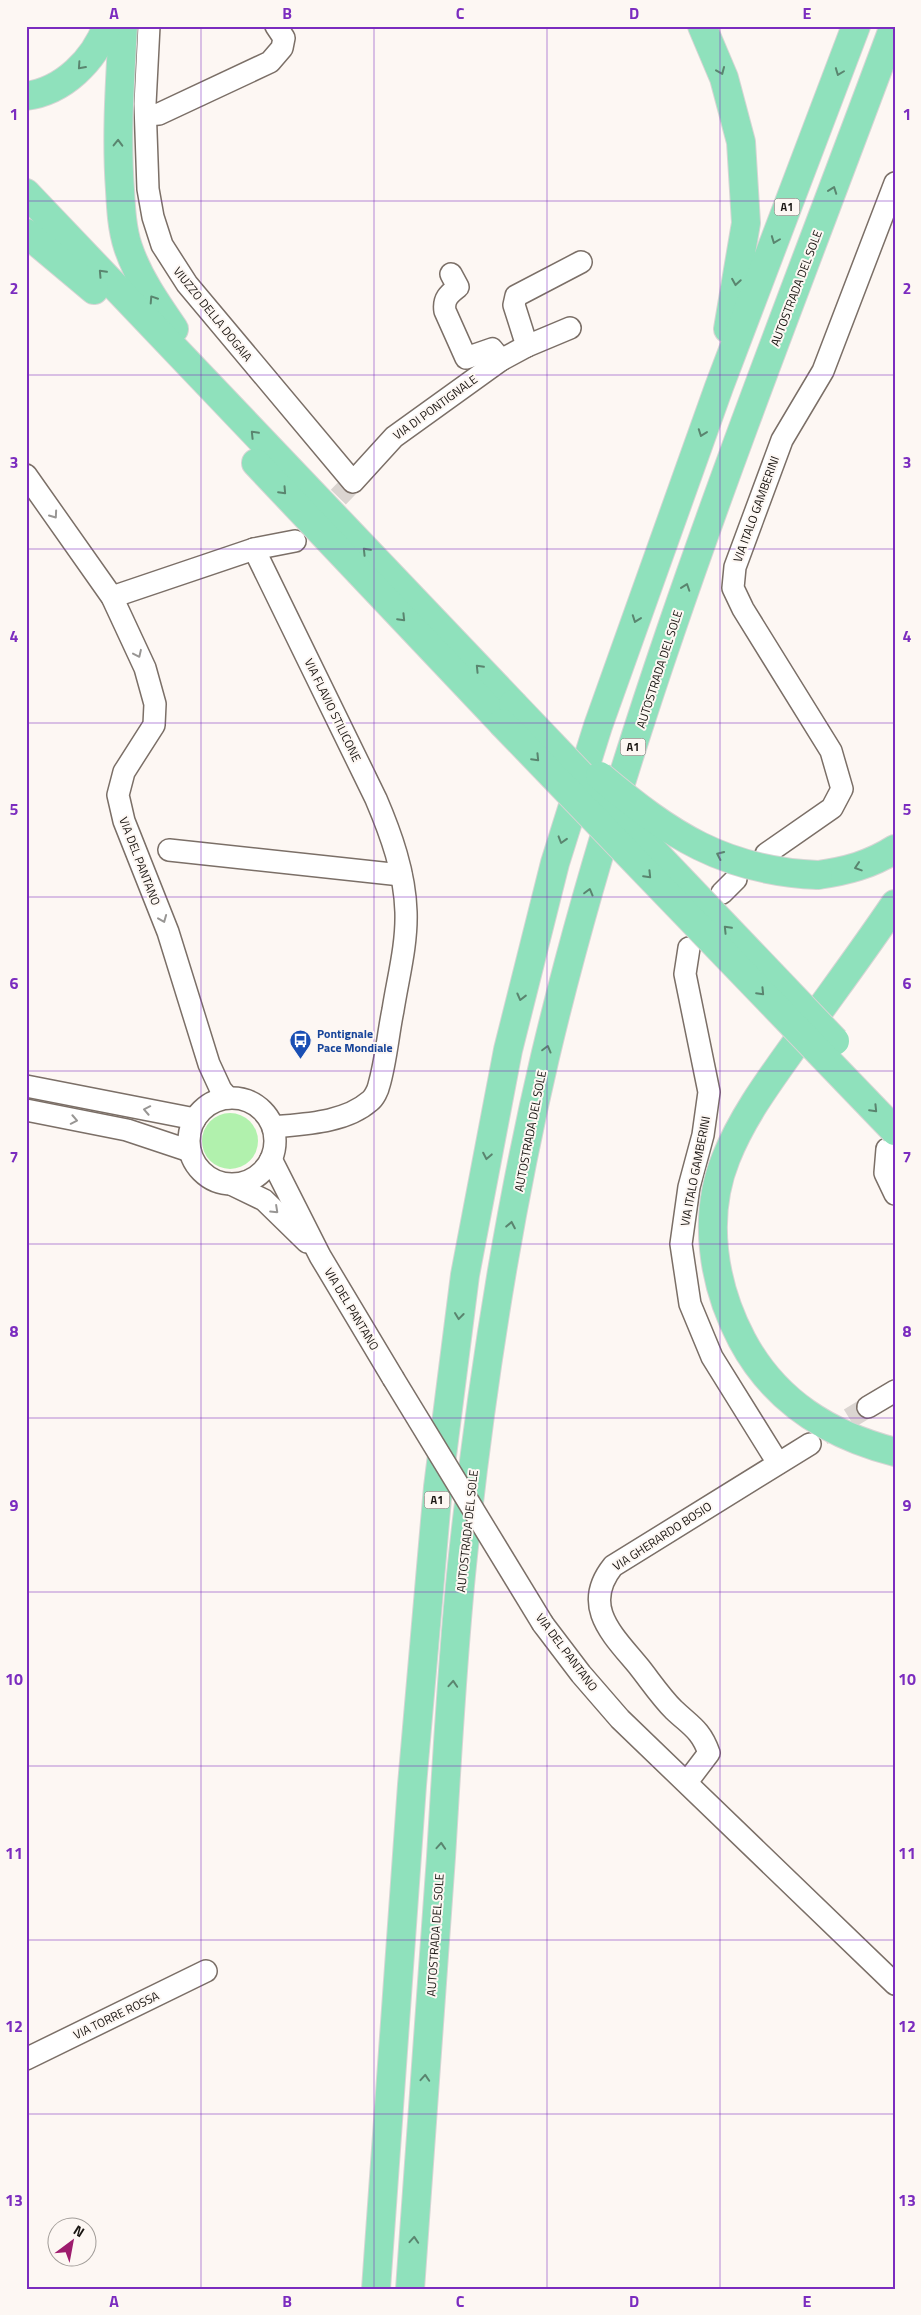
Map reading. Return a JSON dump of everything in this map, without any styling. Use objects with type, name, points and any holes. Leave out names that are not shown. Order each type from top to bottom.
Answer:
[{"type":"highway","points":[[26,96],[39,95],[72,76],[99,46],[107,26]]},
{"type":"highway","points":[[123,26],[117,146],[122,216],[127,246],[150,294],[207,384]]},
{"type":"highway","points":[[702,26],[724,78],[741,142],[746,223],[719,387]]},
{"type":"highway","name":"A1","points":[[376,2289],[412,1786],[433,1547],[464,1274],[508,1050],[555,863],[598,726],[719,387],[856,26]]},
{"type":"highway","name":"AUTOSTRADA DEL SOLE","points":[[410,2289],[461,1570],[477,1436],[501,1273],[545,1058],[596,867],[657,672],[697,556],[894,26]]},
{"type":"highway","points":[[26,193],[207,384],[507,713],[891,1140]]},
{"type":"highway","points":[[26,220],[507,713],[895,1103]]},
{"type":"highway","points":[[26,233],[94,290]]},
{"type":"highway","points":[[507,713],[608,783],[676,834],[725,858],[759,869],[818,876],[847,871],[876,861],[895,849]]},
{"type":"highway","points":[[895,904],[771,1078],[743,1122],[726,1158],[720,1176],[713,1230],[714,1258],[720,1288],[734,1325],[750,1354],[768,1380],[792,1402],[838,1433],[865,1444],[895,1452]]},
{"type":"highway","points":[[895,920],[778,1082],[750,1126],[727,1178],[720,1231],[721,1257],[727,1286],[741,1322],[756,1350],[774,1375],[797,1397],[826,1417],[850,1429],[878,1438],[895,1440]]},
{"type":"street","name":"VIUZZO DELLA DOGAIA","points":[[149,26],[146,115],[150,204],[162,245],[170,261],[232,339],[353,482]]},
{"type":"street","points":[[146,115],[159,114],[270,62],[282,48],[284,38],[276,26]]},
{"type":"street","name":"VIA ITALO GAMBERINI","points":[[766,854],[832,808],[842,789],[831,751],[743,609],[733,588],[735,567],[782,440],[822,371],[895,183]]},
{"type":"street","points":[[527,346],[514,305],[516,296],[581,262]]},
{"type":"street","name":"VIA DI PONTIGNALE","points":[[451,274],[458,287],[448,295],[444,304],[466,358],[492,349],[501,360]]},
{"type":"street","name":"VIA DI PONTIGNALE","points":[[353,482],[394,436],[501,360],[527,346],[570,328]]},
{"type":"street","name":"VIA DEL PANTANO","points":[[26,475],[112,597],[145,668],[155,704],[154,725],[124,772],[118,795],[124,821],[168,932],[209,1064],[221,1090],[228,1098]]},
{"type":"street","points":[[112,597],[254,549],[295,541]]},
{"type":"street","name":"VIA FLAVIO STILICONE","points":[[254,549],[390,831],[401,875],[406,912],[404,943],[379,1086],[372,1100],[354,1114],[273,1127]]},
{"type":"street","points":[[169,850],[401,875]]},
{"type":"street","name":"VIA ITALO GAMBERINI","points":[[689,948],[685,974],[708,1092],[703,1135],[689,1187],[681,1244],[690,1304],[712,1357],[778,1463]]},
{"type":"street","points":[[26,1086],[195,1119]]},
{"type":"street","points":[[26,1110],[127,1130],[190,1151],[190,1134],[195,1119],[210,1104],[228,1098],[239,1099],[255,1105],[267,1116],[273,1127],[274,1145],[271,1160],[262,1172],[252,1180],[233,1185]]},
{"type":"street","points":[[891,1140],[885,1173],[895,1194]]},
{"type":"street","name":"VIA DEL PANTANO","points":[[190,1151],[196,1165],[204,1174],[264,1200],[320,1256]]},
{"type":"street","name":"VIA DEL PANTANO","points":[[271,1160],[320,1256],[393,1378],[544,1624],[581,1674],[620,1719],[895,1984]]},
{"type":"street","points":[[868,1407],[895,1391]]},
{"type":"street","name":"VIA GHERARDO BOSIO","points":[[687,1782],[709,1753],[704,1738],[694,1726],[674,1709],[607,1628],[600,1610],[600,1594],[604,1577],[613,1566],[810,1444]]},
{"type":"street","name":"VIA TORRE ROSSA","points":[[26,2059],[206,1971]]},
{"type":"green space","points":[[224,1113],[236,1113],[246,1117],[254,1125],[258,1141],[254,1157],[246,1165],[236,1169],[224,1169],[214,1165],[206,1157],[202,1147],[202,1135],[206,1125],[214,1117]]},
{"type":"tunnel","points":[[316,520],[353,482]]},
{"type":"tunnel","points":[[822,1435],[868,1407]]},
{"type":"place","name":"Pontignale Pace Mondiale","points":[[301,1059]]}]
